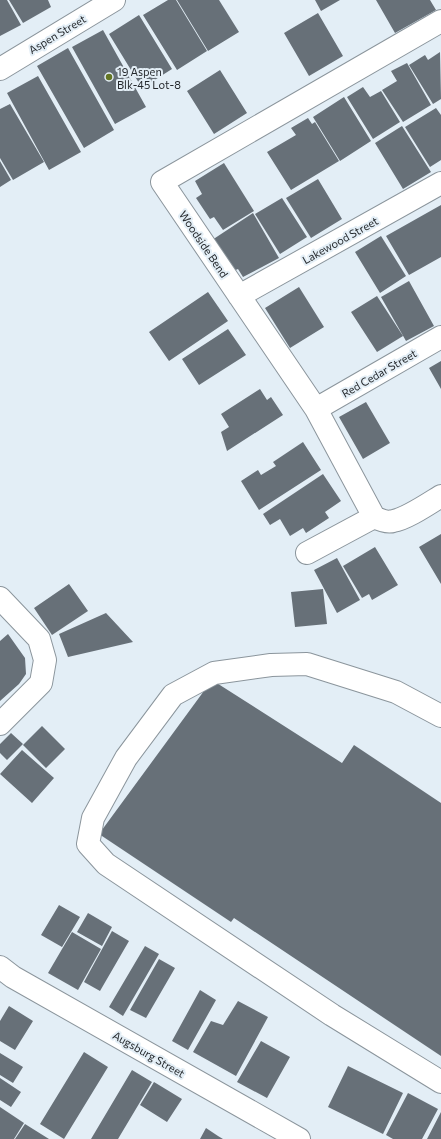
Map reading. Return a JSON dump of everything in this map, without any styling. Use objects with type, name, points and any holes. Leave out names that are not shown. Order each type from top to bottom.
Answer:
[{"type":"street","name":"Aspen Street","points":[[0,69],[114,0]]},
{"type":"street","name":"Woodside Bend","points":[[374,517],[316,409],[162,182],[441,20]]},
{"type":"street","name":"Lakewood Street","points":[[239,296],[441,183]]},
{"type":"street","name":"Red Cedar Street","points":[[316,409],[441,337]]},
{"type":"street","points":[[307,554],[374,517],[383,521],[392,522],[403,518],[441,496]]},
{"type":"street","points":[[0,598],[39,639],[45,660],[41,683],[0,724]]},
{"type":"street","points":[[441,716],[396,692],[307,664],[271,665],[214,674],[173,695],[126,758],[93,818],[88,844],[106,864],[332,1015],[441,1082]]},
{"type":"street","name":"Augsburg Street","points":[[0,967],[13,976],[299,1139]]},
{"type":"building","points":[[0,0],[7,0],[21,25],[0,36]]},
{"type":"building","points":[[9,0],[48,0],[51,7],[23,23]]},
{"type":"building","points":[[168,0],[176,0],[207,51],[177,70],[143,15]]},
{"type":"building","points":[[177,0],[219,0],[239,32],[208,51]]},
{"type":"building","points":[[315,0],[340,0],[321,11]]},
{"type":"building","points":[[376,0],[430,0],[436,10],[395,33]]},
{"type":"building","points":[[318,13],[343,56],[309,76],[284,33]]},
{"type":"building","points":[[139,15],[172,69],[142,88],[109,34]]},
{"type":"building","name":"19 Aspen Blk-45 Lot-8","points":[[103,30],[146,107],[115,124],[72,47]]},
{"type":"building","points":[[68,48],[114,130],[84,148],[37,66]]},
{"type":"building","points":[[440,52],[441,99],[433,104],[409,65],[425,55],[428,60]]},
{"type":"building","points":[[407,63],[431,105],[403,122],[382,90],[397,81],[391,71]]},
{"type":"building","points":[[220,70],[247,113],[214,134],[187,91]]},
{"type":"building","points":[[38,76],[81,152],[49,170],[7,93]]},
{"type":"building","points":[[363,87],[370,97],[381,91],[400,122],[373,139],[347,97]]},
{"type":"building","points":[[344,97],[371,141],[340,161],[313,117]]},
{"type":"building","points":[[10,104],[44,162],[13,180],[0,158],[0,109]]},
{"type":"building","points":[[436,108],[441,115],[441,160],[430,167],[405,127]]},
{"type":"building","points":[[308,118],[312,124],[315,122],[339,161],[291,190],[267,152],[296,135],[291,128]]},
{"type":"building","points":[[402,126],[431,172],[403,189],[375,143]]},
{"type":"building","points":[[0,161],[11,180],[0,187]]},
{"type":"building","points":[[224,163],[254,211],[223,230],[214,217],[210,219],[196,198],[202,194],[195,181]]},
{"type":"building","points":[[318,179],[342,219],[311,238],[286,198]]},
{"type":"building","points":[[282,198],[307,237],[280,254],[255,214]]},
{"type":"building","points":[[441,205],[441,257],[409,275],[386,236]]},
{"type":"building","points":[[253,213],[279,258],[243,277],[238,269],[231,272],[212,240]]},
{"type":"building","points":[[381,236],[406,276],[380,293],[355,252]]},
{"type":"building","points":[[409,281],[434,326],[406,341],[381,297]]},
{"type":"building","points":[[299,287],[324,327],[290,348],[265,308]]},
{"type":"building","points":[[208,292],[228,321],[169,361],[149,332]]},
{"type":"building","points":[[377,296],[403,336],[377,352],[351,312]]},
{"type":"building","points":[[228,329],[246,355],[199,385],[182,359]]},
{"type":"building","points":[[441,361],[441,389],[429,368]]},
{"type":"building","points":[[260,389],[267,400],[271,397],[283,415],[227,451],[221,432],[229,427],[221,414]]},
{"type":"building","points":[[366,402],[390,443],[363,459],[339,417]]},
{"type":"building","points":[[303,442],[321,470],[259,510],[241,481],[258,470],[261,475],[276,466],[273,462]]},
{"type":"building","points":[[323,474],[341,501],[325,512],[329,518],[306,533],[303,528],[290,536],[280,519],[270,525],[263,514]]},
{"type":"building","points":[[441,534],[441,584],[419,547]]},
{"type":"building","points":[[375,547],[398,585],[372,600],[369,594],[362,598],[343,566]]},
{"type":"building","points":[[337,558],[360,600],[337,613],[314,570]]},
{"type":"building","points":[[69,584],[88,611],[52,635],[34,608]]},
{"type":"building","points":[[323,589],[327,624],[295,627],[291,592]]},
{"type":"building","points":[[106,613],[133,642],[68,657],[59,634]]},
{"type":"building","points":[[8,634],[25,658],[26,674],[19,684],[0,701],[0,641]]},
{"type":"building","points":[[212,680],[342,763],[354,745],[441,803],[441,1056],[234,918],[231,922],[99,834]]},
{"type":"building","points":[[42,726],[65,749],[46,768],[23,745]]},
{"type":"building","points":[[11,733],[23,744],[7,760],[0,753],[0,744]]},
{"type":"building","points":[[22,750],[54,778],[32,803],[0,774]]},
{"type":"building","points":[[59,905],[80,917],[62,947],[41,935]]},
{"type":"building","points":[[88,913],[112,927],[102,946],[77,932]]},
{"type":"building","points":[[112,931],[129,941],[100,991],[84,982]]},
{"type":"building","points":[[72,932],[101,949],[78,990],[48,973]]},
{"type":"building","points":[[145,946],[159,954],[123,1016],[109,1007]]},
{"type":"building","points":[[159,959],[175,968],[146,1018],[130,1010]]},
{"type":"building","points":[[200,990],[216,1000],[188,1050],[172,1041]]},
{"type":"building","points":[[238,1001],[268,1017],[236,1076],[193,1052],[211,1021],[223,1025]]},
{"type":"building","points":[[9,1006],[33,1021],[15,1050],[0,1041],[0,1021]]},
{"type":"building","points":[[261,1041],[290,1057],[267,1098],[237,1082]]},
{"type":"building","points":[[84,1052],[108,1067],[64,1139],[40,1124]]},
{"type":"building","points":[[0,1053],[23,1067],[13,1083],[0,1075]]},
{"type":"building","points":[[348,1066],[403,1093],[383,1134],[328,1107]]},
{"type":"building","points":[[132,1070],[152,1082],[118,1139],[91,1139]]},
{"type":"building","points":[[0,1078],[21,1092],[11,1107],[0,1100]]},
{"type":"building","points":[[154,1082],[182,1099],[167,1122],[140,1105]]},
{"type":"building","points":[[408,1093],[438,1109],[422,1139],[393,1139],[386,1135]]},
{"type":"building","points":[[0,1107],[24,1123],[14,1139],[0,1139]]},
{"type":"building","points":[[441,1112],[441,1139],[427,1139]]},
{"type":"building","points":[[25,1124],[49,1139],[15,1139]]},
{"type":"building","points":[[206,1128],[218,1136],[223,1139],[200,1139]]},
{"type":"place","name":"19 Aspen Blk-45 Lot-8","points":[[109,77]]}]
